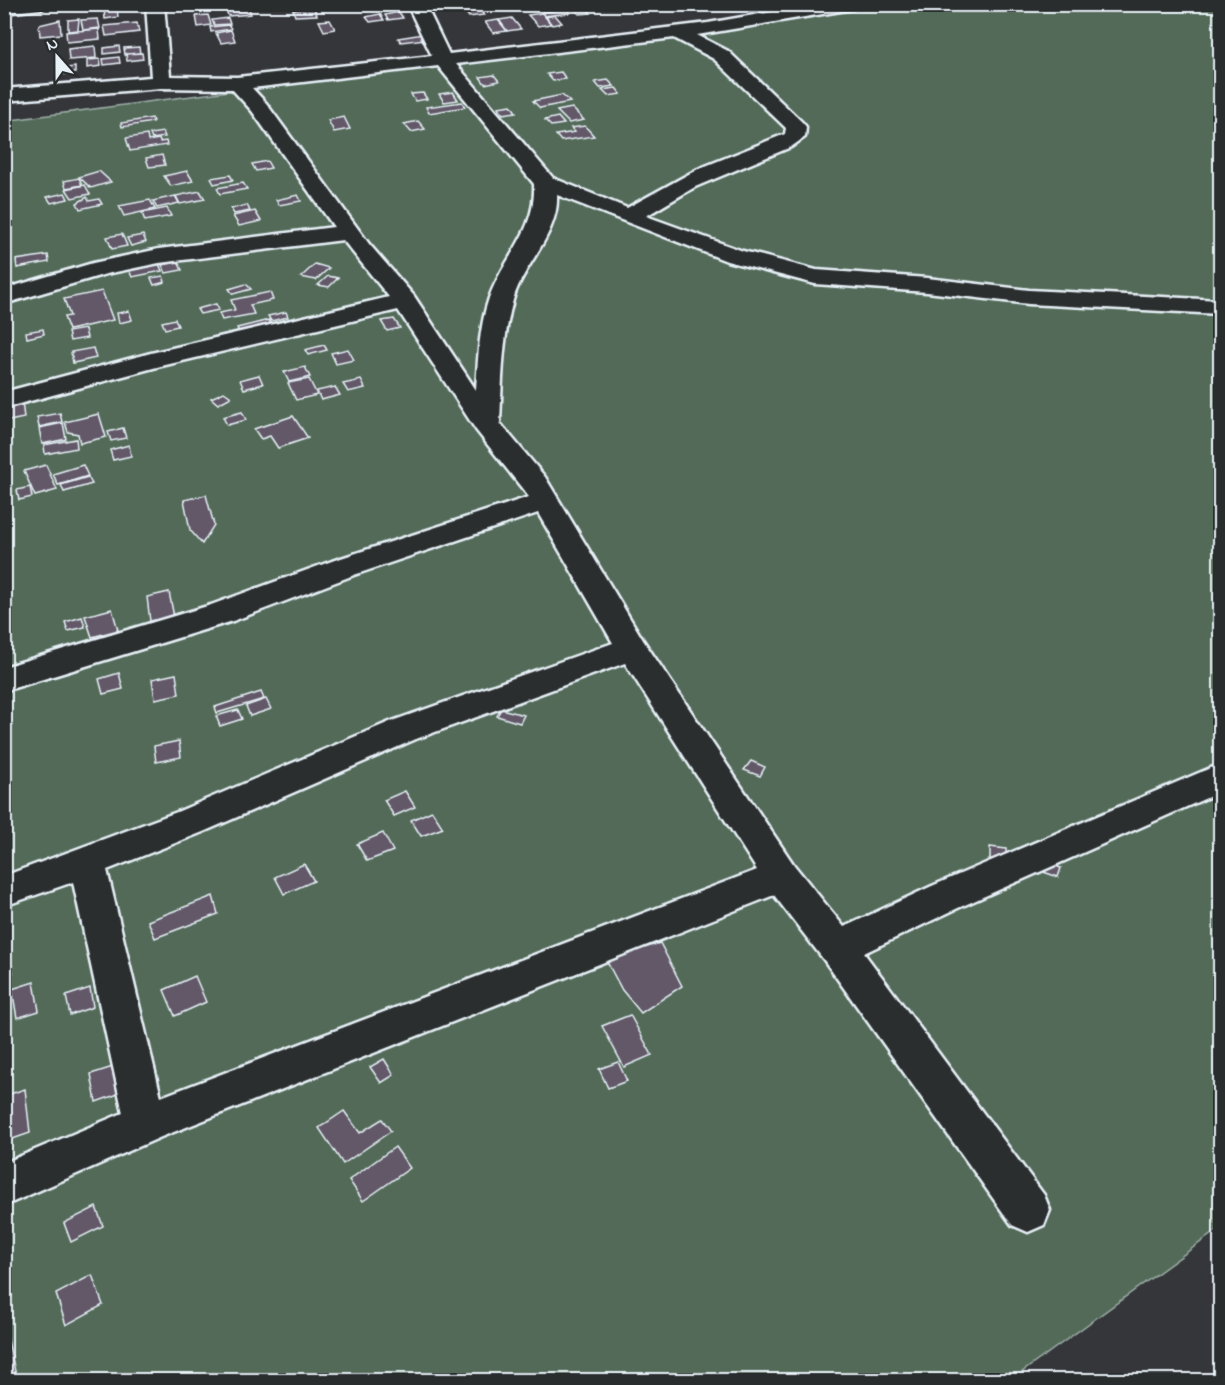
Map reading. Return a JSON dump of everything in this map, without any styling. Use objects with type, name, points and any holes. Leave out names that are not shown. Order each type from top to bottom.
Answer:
[{"type":"street","points":[[4,8],[41,4]]},
{"type":"street","points":[[155,4],[161,82]]},
{"type":"street","points":[[416,4],[444,62],[545,183],[735,256],[815,277],[927,285],[1029,297],[1221,307]]},
{"type":"street","points":[[4,96],[161,82],[237,83],[444,62],[676,31],[799,8],[853,4]]},
{"type":"street","points":[[631,216],[666,192],[709,170],[795,137],[796,128],[721,56],[676,31]]},
{"type":"street","points":[[237,83],[259,107],[348,232],[405,302],[486,424],[515,457],[545,501],[632,648],[781,876],[838,948],[1028,1210]]},
{"type":"street","points":[[486,424],[493,338],[501,298],[539,228],[546,205],[545,183]]},
{"type":"street","points":[[4,297],[101,268],[159,256],[348,232]]},
{"type":"street","points":[[4,400],[151,362],[405,302]]},
{"type":"street","points":[[4,679],[222,613],[343,568],[545,501]]},
{"type":"street","points":[[4,891],[190,822],[404,730],[632,648]]},
{"type":"street","points":[[838,948],[945,897],[1221,777]]},
{"type":"street","points":[[87,862],[146,1123]]},
{"type":"street","points":[[4,1185],[146,1123],[781,876]]},
{"type":"green space","points":[[877,5],[1220,5],[1220,1228],[1011,1380],[5,1380],[4,121]]},
{"type":"building","points":[[487,5],[442,11],[439,6]]},
{"type":"building","points":[[248,6],[251,14],[228,16],[226,9]]},
{"type":"building","points":[[585,6],[591,13],[579,14],[573,7]]},
{"type":"building","points":[[478,7],[484,15],[469,17],[463,9]]},
{"type":"building","points":[[117,8],[118,17],[105,19],[104,9]]},
{"type":"building","points":[[314,8],[317,15],[295,16],[293,10]]},
{"type":"building","points":[[567,9],[570,13],[544,16],[542,12]]},
{"type":"building","points":[[399,12],[403,18],[388,20],[385,15]]},
{"type":"building","points":[[542,13],[551,24],[538,26],[528,15]]},
{"type":"building","points":[[380,14],[384,20],[370,22],[366,17]]},
{"type":"building","points":[[208,15],[211,25],[198,27],[196,16]]},
{"type":"building","points":[[555,15],[562,23],[552,25],[546,17]]},
{"type":"building","points":[[228,18],[230,24],[214,25],[212,20]]},
{"type":"building","points":[[512,18],[521,29],[507,31],[499,20]]},
{"type":"building","points":[[79,19],[78,30],[68,31],[68,20]]},
{"type":"building","points":[[98,19],[100,28],[83,30],[81,20]]},
{"type":"building","points":[[60,20],[61,34],[40,36],[39,25]]},
{"type":"building","points":[[330,20],[335,29],[324,31],[319,21]]},
{"type":"building","points":[[498,20],[507,31],[493,33],[485,22]]},
{"type":"building","points":[[137,23],[139,32],[106,36],[104,26]]},
{"type":"building","points":[[229,25],[231,29],[211,32],[210,27]]},
{"type":"building","points":[[99,29],[100,39],[67,42],[66,32]]},
{"type":"building","points":[[231,30],[235,41],[221,43],[216,33]]},
{"type":"building","points":[[423,34],[426,39],[401,42],[398,38]]},
{"type":"building","points":[[95,46],[96,58],[69,60],[68,49]]},
{"type":"building","points":[[119,46],[120,52],[104,54],[104,48]]},
{"type":"building","points":[[139,47],[140,53],[125,55],[124,48]]},
{"type":"building","points":[[142,53],[143,59],[127,61],[126,54]]},
{"type":"building","points":[[119,57],[120,63],[104,65],[103,59]]},
{"type":"building","points":[[100,59],[101,66],[87,68],[87,60]]},
{"type":"building","points":[[75,67],[75,73],[57,75],[57,69]]},
{"type":"building","points":[[561,72],[566,79],[553,81],[547,74]]},
{"type":"building","points":[[494,75],[499,81],[485,84],[480,77]]},
{"type":"building","points":[[608,80],[614,86],[600,88],[595,82]]},
{"type":"building","points":[[616,88],[621,94],[608,96],[602,90]]},
{"type":"building","points":[[453,92],[458,100],[444,102],[439,94]]},
{"type":"building","points":[[423,93],[427,99],[415,101],[411,94]]},
{"type":"building","points":[[562,95],[570,102],[540,108],[533,101]]},
{"type":"building","points":[[462,102],[465,107],[429,113],[426,107]]},
{"type":"building","points":[[511,105],[516,112],[503,114],[498,107]]},
{"type":"building","points":[[572,108],[584,120],[569,123],[557,111]]},
{"type":"building","points":[[344,117],[350,129],[334,132],[328,120]]},
{"type":"building","points":[[558,117],[564,124],[551,126],[545,120]]},
{"type":"building","points":[[152,118],[153,122],[122,127],[121,123]]},
{"type":"building","points":[[418,121],[425,129],[411,132],[404,124]]},
{"type":"building","points":[[585,126],[594,136],[561,141],[556,135],[575,132],[571,128]]},
{"type":"building","points":[[163,132],[165,137],[152,139],[150,134]]},
{"type":"building","points":[[147,135],[148,141],[159,139],[160,142],[166,141],[167,145],[130,151],[126,138]]},
{"type":"building","points":[[162,155],[165,165],[149,167],[146,158]]},
{"type":"building","points":[[267,161],[271,168],[256,171],[252,164]]},
{"type":"building","points":[[99,171],[111,182],[91,188],[79,177]]},
{"type":"building","points":[[187,171],[193,181],[171,186],[164,176]]},
{"type":"building","points":[[230,175],[233,180],[214,184],[211,178]]},
{"type":"building","points":[[79,178],[82,185],[66,188],[64,181]]},
{"type":"building","points":[[243,183],[247,189],[220,194],[217,188]]},
{"type":"building","points":[[85,185],[90,194],[72,198],[66,189]]},
{"type":"building","points":[[200,191],[205,199],[180,204],[176,196]]},
{"type":"building","points":[[65,193],[68,199],[51,203],[47,197]]},
{"type":"building","points":[[298,195],[301,201],[279,205],[276,200]]},
{"type":"building","points":[[175,196],[179,203],[157,208],[153,201]]},
{"type":"building","points":[[87,197],[89,201],[99,199],[102,204],[80,209],[77,203]]},
{"type":"building","points":[[150,200],[155,209],[124,216],[119,206]]},
{"type":"building","points":[[247,205],[250,211],[234,214],[231,209]]},
{"type":"building","points":[[167,208],[171,216],[145,221],[142,213]]},
{"type":"building","points":[[255,211],[261,221],[239,226],[233,216]]},
{"type":"building","points":[[122,234],[127,246],[112,249],[107,237]]},
{"type":"building","points":[[143,235],[146,242],[131,246],[127,238]]},
{"type":"building","points":[[48,255],[49,262],[17,268],[16,260]]},
{"type":"building","points":[[178,262],[182,270],[166,273],[162,265]]},
{"type":"building","points":[[159,264],[162,271],[132,277],[129,270]]},
{"type":"building","points":[[315,264],[329,268],[316,280],[301,277]]},
{"type":"building","points":[[163,276],[165,282],[154,285],[151,278]]},
{"type":"building","points":[[328,276],[338,278],[329,287],[318,285]]},
{"type":"building","points":[[246,284],[251,289],[233,294],[229,289]]},
{"type":"building","points":[[102,291],[113,320],[69,330],[64,317],[70,316],[64,299]]},
{"type":"building","points":[[270,292],[273,300],[250,305],[254,314],[222,320],[219,313],[235,310],[231,300]]},
{"type":"building","points":[[216,304],[219,310],[200,314],[197,309]]},
{"type":"building","points":[[129,311],[132,320],[119,323],[117,313]]},
{"type":"building","points":[[286,312],[288,317],[271,321],[268,316]]},
{"type":"building","points":[[175,319],[178,326],[165,329],[162,322]]},
{"type":"building","points":[[394,319],[400,328],[387,331],[381,321]]},
{"type":"building","points":[[269,320],[272,327],[241,335],[237,328]]},
{"type":"building","points":[[43,329],[44,334],[27,338],[26,332]]},
{"type":"building","points":[[85,329],[87,338],[70,341],[68,332]]},
{"type":"building","points":[[324,345],[327,350],[308,355],[305,350]]},
{"type":"building","points":[[93,348],[96,358],[73,363],[71,352]]},
{"type":"building","points":[[348,349],[354,360],[336,364],[331,353]]},
{"type":"building","points":[[305,367],[310,377],[289,382],[284,372]]},
{"type":"building","points":[[259,375],[263,384],[244,389],[240,380]]},
{"type":"building","points":[[309,379],[317,395],[296,400],[288,383]]},
{"type":"building","points":[[361,380],[365,388],[348,392],[343,384]]},
{"type":"building","points":[[335,387],[340,395],[321,400],[317,391]]},
{"type":"building","points":[[224,392],[231,397],[218,404],[211,398]]},
{"type":"building","points":[[22,402],[24,418],[4,422],[4,405]]},
{"type":"building","points":[[242,412],[246,420],[227,425],[223,417]]},
{"type":"building","points":[[60,413],[62,422],[39,427],[37,417]]},
{"type":"building","points":[[99,414],[106,437],[80,443],[78,434],[68,432],[65,422]]},
{"type":"building","points":[[293,416],[308,438],[278,448],[270,436],[261,439],[254,429]]},
{"type":"building","points":[[63,423],[66,439],[42,444],[39,428]]},
{"type":"building","points":[[123,428],[126,438],[111,441],[108,432]]},
{"type":"building","points":[[76,439],[77,448],[45,454],[44,445]]},
{"type":"building","points":[[129,445],[131,456],[113,460],[110,450]]},
{"type":"building","points":[[46,465],[57,490],[35,496],[24,471]]},
{"type":"building","points":[[83,465],[88,476],[58,485],[53,474]]},
{"type":"building","points":[[88,477],[92,484],[64,492],[61,485]]},
{"type":"building","points":[[30,487],[32,497],[19,500],[17,490]]},
{"type":"building","points":[[206,495],[214,525],[202,544],[190,530],[184,500]]},
{"type":"building","points":[[169,592],[174,617],[150,621],[147,597]]},
{"type":"building","points":[[112,609],[118,630],[92,637],[85,616]]},
{"type":"building","points":[[82,617],[85,627],[68,631],[65,622]]},
{"type":"building","points":[[119,673],[123,689],[103,694],[99,679]]},
{"type":"building","points":[[176,674],[179,694],[155,699],[152,679]]},
{"type":"building","points":[[261,692],[264,699],[217,713],[215,707]]},
{"type":"building","points":[[266,699],[271,709],[250,716],[246,706]]},
{"type":"building","points":[[501,709],[524,715],[520,723],[497,716]]},
{"type":"building","points":[[238,710],[242,719],[220,726],[216,716]]},
{"type":"building","points":[[179,741],[181,757],[156,762],[154,746]]},
{"type":"building","points":[[751,761],[765,767],[760,776],[744,770]]},
{"type":"building","points":[[405,791],[415,807],[394,816],[384,800]]},
{"type":"building","points":[[432,811],[443,828],[421,836],[411,820]]},
{"type":"building","points":[[383,833],[393,851],[367,861],[357,844]]},
{"type":"building","points":[[990,847],[1006,849],[1006,868],[990,866]]},
{"type":"building","points":[[1036,859],[1061,868],[1058,877],[1032,868]]},
{"type":"building","points":[[304,864],[314,881],[284,894],[275,877]]},
{"type":"building","points":[[213,896],[218,914],[155,938],[148,921]]},
{"type":"building","points":[[660,943],[682,986],[641,1013],[622,990],[606,960]]},
{"type":"building","points":[[11,961],[13,973],[4,976],[4,963]]},
{"type":"building","points":[[195,976],[206,1002],[175,1016],[164,990]]},
{"type":"building","points":[[34,982],[39,1011],[17,1018],[12,989]]},
{"type":"building","points":[[90,988],[93,1007],[70,1015],[66,996]]},
{"type":"building","points":[[630,1015],[652,1055],[624,1067],[602,1026]]},
{"type":"building","points":[[384,1059],[394,1075],[381,1083],[370,1067]]},
{"type":"building","points":[[618,1062],[627,1081],[608,1088],[599,1069]]},
{"type":"building","points":[[116,1066],[121,1093],[96,1102],[91,1074]]},
{"type":"building","points":[[25,1089],[30,1133],[4,1142],[4,1096]]},
{"type":"building","points":[[344,1111],[360,1133],[382,1119],[391,1131],[343,1164],[319,1128]]},
{"type":"building","points":[[395,1147],[410,1168],[363,1201],[349,1180]]},
{"type":"building","points":[[96,1207],[103,1226],[71,1242],[64,1223]]},
{"type":"building","points":[[92,1275],[103,1305],[66,1325],[56,1294]]},
{"type":"building","points":[[4,1323],[17,1380],[4,1380]]}]
